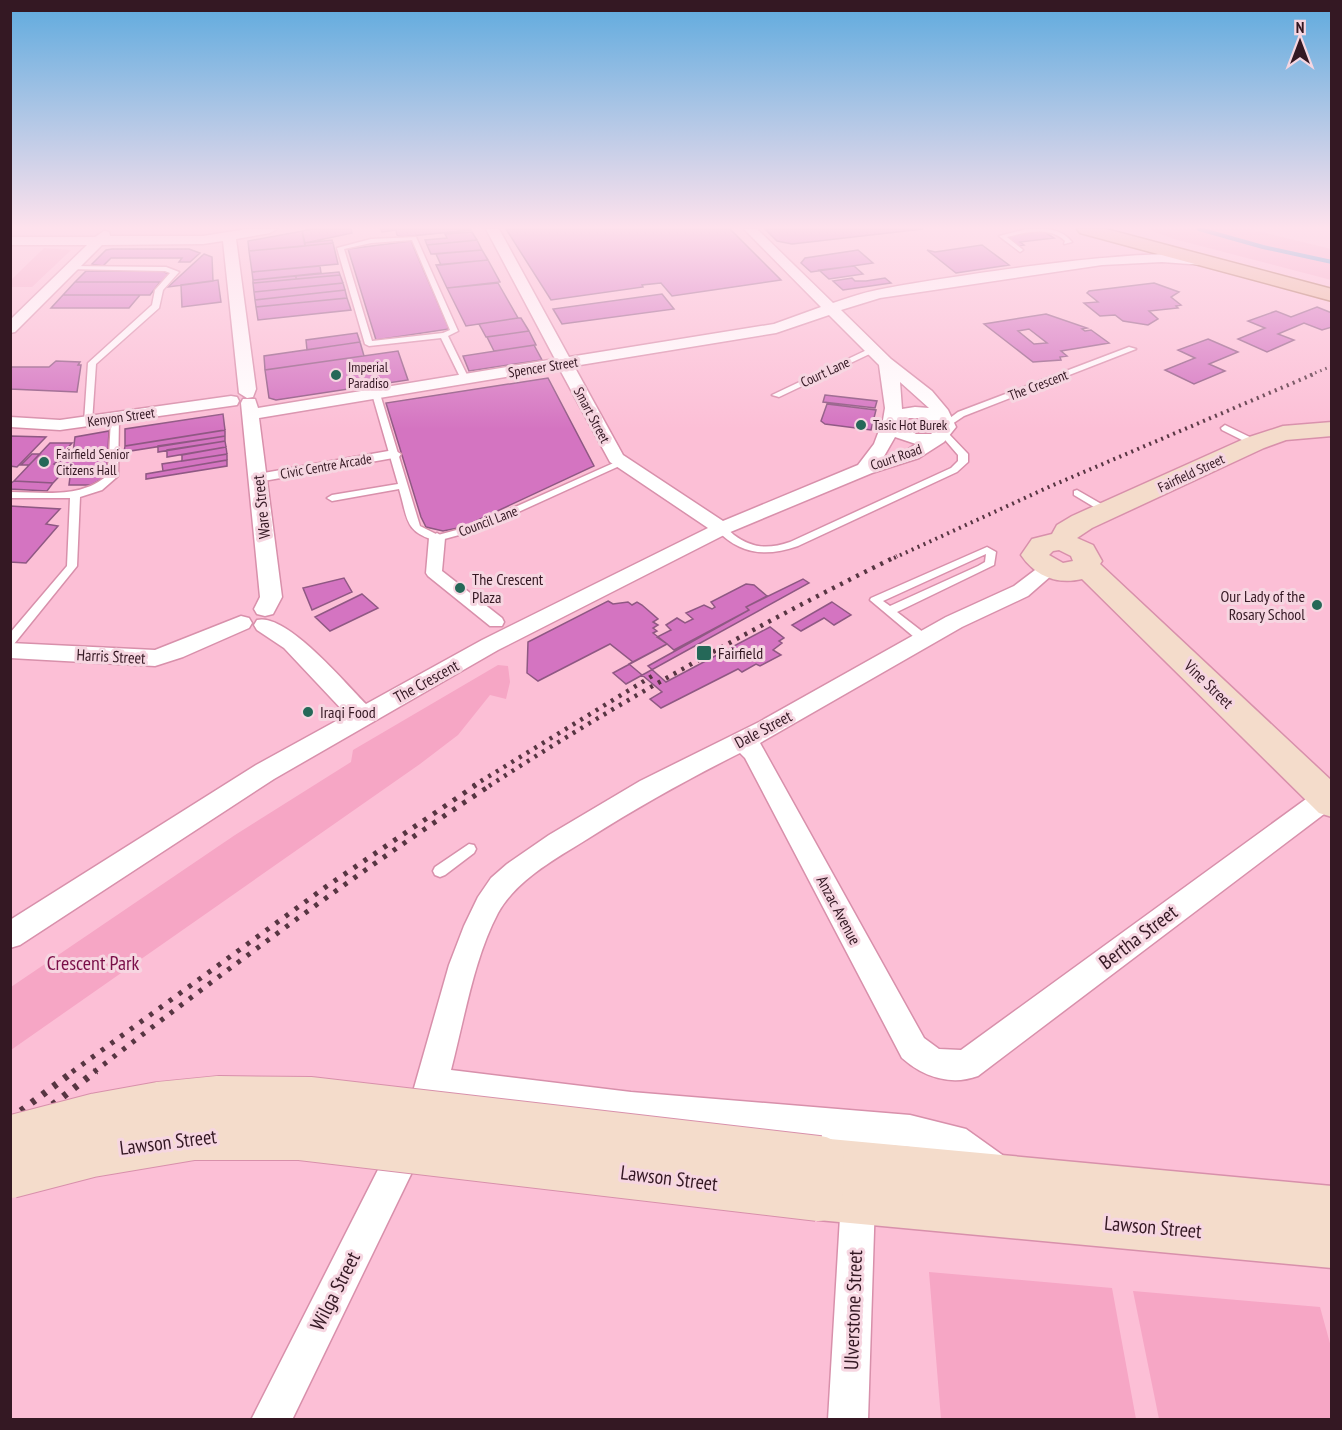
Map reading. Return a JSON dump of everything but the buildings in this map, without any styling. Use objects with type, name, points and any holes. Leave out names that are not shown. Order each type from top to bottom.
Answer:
[{"type":"main road","name":"Fairfield Street","points":[[1050,568],[1038,560],[1036,550],[1045,543],[1061,542],[1067,531],[1107,511],[1255,443],[1283,433],[1332,429]]},
{"type":"main road","name":"Vine Street","points":[[1061,542],[1083,551],[1088,561],[1086,566],[1329,800]]},
{"type":"main road","points":[[1050,568],[1072,572],[1086,566]]},
{"type":"main road","name":"Lawson Street","points":[[10,1141],[98,1118],[159,1107],[219,1101],[311,1102],[832,1186],[1008,1180],[1332,1210]]},
{"type":"main road","name":"Lawson Street","points":[[10,1173],[91,1152],[192,1135],[299,1135],[832,1186],[1332,1243]]},
{"type":"street","points":[[10,329],[42,296]]},
{"type":"street","name":"Ware Street","points":[[235,296],[245,402],[258,478],[271,597],[265,617]]},
{"type":"street","name":"Smart Street","points":[[529,296],[609,446],[621,463],[706,516],[721,529]]},
{"type":"street","points":[[818,296],[887,363],[930,400],[941,413],[942,429]]},
{"type":"street","name":"Spencer Street","points":[[245,402],[376,394],[566,364],[776,328],[872,296]]},
{"type":"street","points":[[887,363],[894,397],[893,422],[906,437],[923,440],[942,429]]},
{"type":"street","name":"Kenyon Street","points":[[10,422],[60,425],[245,402]]},
{"type":"street","points":[[893,422],[913,412],[930,414],[942,429]]},
{"type":"street","name":"Court Road","points":[[865,469],[879,451],[893,422]]},
{"type":"street","name":"Court Road","points":[[865,469],[913,454],[942,429]]},
{"type":"street","name":"Civic Centre Arcade","points":[[258,478],[394,454]]},
{"type":"street","name":"The Crescent","points":[[10,936],[265,772],[490,645],[721,529],[865,469]]},
{"type":"street","points":[[438,538],[434,573],[496,622]]},
{"type":"street","name":"Dale Street","points":[[1008,1180],[954,1141],[910,1131],[430,1089],[464,965],[488,905],[501,886],[517,872],[559,843],[649,788],[743,741],[924,639],[1021,591],[1050,568]]},
{"type":"street","name":"Harris Street","points":[[10,650],[155,658],[175,652],[241,623],[242,618],[251,611],[265,617]]},
{"type":"street","points":[[265,617],[363,716]]},
{"type":"street","name":"Anzac Avenue","points":[[743,741],[754,752],[913,1048],[926,1060],[946,1066]]},
{"type":"street","name":"Bertha Street","points":[[946,1066],[967,1065],[1329,800]]},
{"type":"street","name":"Wilga Street","points":[[271,1419],[399,1164]]},
{"type":"street","name":"Ulverstone Street","points":[[832,1186],[848,1419]]},
{"type":"lane","points":[[88,422],[92,363],[156,306],[158,296]]},
{"type":"lane","points":[[354,296],[369,345],[444,335],[454,331],[439,296]]},
{"type":"lane","points":[[444,335],[465,379]]},
{"type":"lane","name":"The Crescent","points":[[942,429],[961,414],[1132,349]]},
{"type":"lane","name":"Court Lane","points":[[776,395],[874,350]]},
{"type":"lane","name":"Council Lane","points":[[376,394],[415,527],[423,533],[438,538],[478,527],[621,463]]},
{"type":"lane","points":[[10,495],[75,495],[99,488],[113,476],[116,418]]},
{"type":"lane","points":[[1225,428],[1255,443]]},
{"type":"lane","points":[[721,529],[736,543],[752,549],[773,549],[794,544],[954,470],[963,462],[963,454],[942,429]]},
{"type":"lane","points":[[332,498],[403,486]]},
{"type":"lane","points":[[1077,493],[1107,511]]},
{"type":"lane","points":[[10,641],[72,566],[75,495]]},
{"type":"lane","points":[[889,611],[982,568],[990,563],[991,552],[987,550],[875,600],[924,639]]},
{"type":"lane","points":[[440,871],[469,849]]},
{"type":"green space","name":"Crescent Park","points":[[498,665],[508,666],[510,682],[506,699],[490,695],[458,735],[420,764],[11,1050],[11,987],[235,835],[351,762],[353,750]]},
{"type":"green space","points":[[929,1272],[1112,1288],[1136,1419],[941,1419]]},
{"type":"green space","points":[[1133,1291],[1320,1307],[1331,1347],[1331,1419],[1159,1419]]},
{"type":"railway","points":[[1310,375],[1332,366]]},
{"type":"railway","points":[[894,558],[1051,486],[1314,374]]},
{"type":"railway","points":[[489,786],[588,724],[690,665],[897,556]]},
{"type":"railway","points":[[473,786],[657,673]]},
{"type":"railway","points":[[72,1072],[327,886],[476,785]]},
{"type":"railway","points":[[94,1072],[290,924],[389,853],[491,785]]},
{"type":"railway","points":[[10,1119],[74,1071]]},
{"type":"railway","points":[[10,1138],[96,1071]]},
{"type":"place","name":"Imperial Paradiso","points":[[336,375]]},
{"type":"place","name":"Tasic Hot Burek","points":[[861,425]]},
{"type":"place","name":"Fairfield Senior Citizens Hall","points":[[44,462]]},
{"type":"place","name":"The Crescent Plaza","points":[[460,588]]},
{"type":"place","name":"Our Lady of the Rosary School","points":[[1317,605]]},
{"type":"place","name":"Fairfield","points":[[704,653]]},
{"type":"place","name":"Iraqi Food","points":[[308,712]]}]
